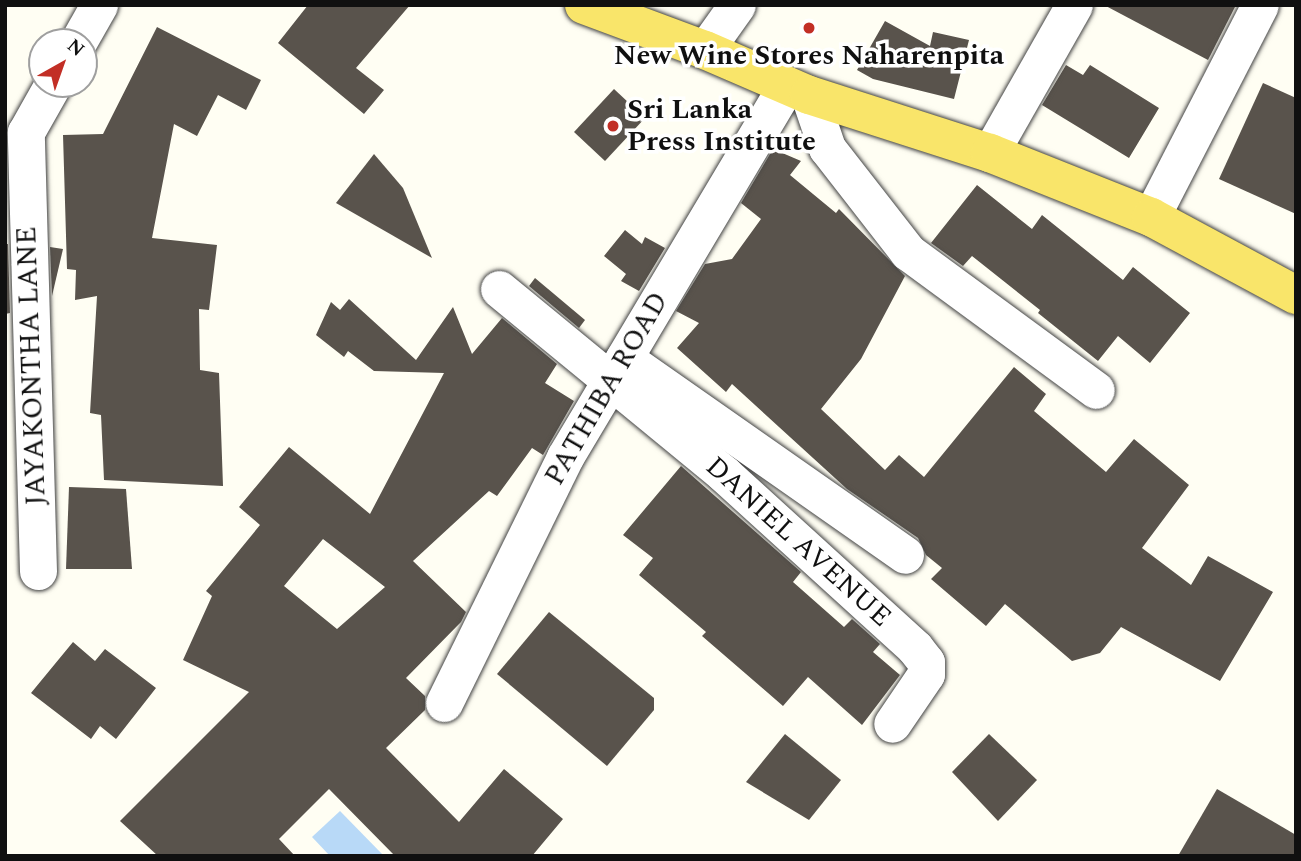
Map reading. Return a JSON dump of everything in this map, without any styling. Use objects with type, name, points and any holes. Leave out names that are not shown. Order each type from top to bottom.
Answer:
[{"type":"main road","points":[[584,5],[705,50],[798,90],[990,153],[1151,217],[1296,295]]},
{"type":"street","points":[[86,28],[99,5]]},
{"type":"street","points":[[705,50],[737,5]]},
{"type":"street","points":[[990,153],[1074,5]]},
{"type":"street","points":[[1151,217],[1260,5]]},
{"type":"street","points":[[798,90],[827,148],[908,252],[1096,390]]},
{"type":"street","name":"PATHIBA ROAD","points":[[444,703],[565,457],[616,370],[798,90]]},
{"type":"street","name":"JAYAKONTHA LANE","points":[[38,571],[26,132],[45,98]]},
{"type":"street","points":[[499,289],[616,370],[905,555]]},
{"type":"street","name":"DANIEL AVENUE","points":[[616,370],[724,474],[902,635],[926,662],[926,674],[892,724]]},
{"type":"water","points":[[340,811],[384,856],[330,856],[312,837]]},
{"type":"building","points":[[308,5],[410,5],[356,68],[384,90],[364,114],[278,43]]},
{"type":"building","points":[[1104,5],[1236,5],[1208,60]]},
{"type":"building","points":[[885,21],[930,46],[933,32],[969,40],[954,99],[873,79],[857,70]]},
{"type":"building","points":[[157,27],[261,80],[246,110],[218,95],[197,136],[174,124],[152,238],[217,245],[209,310],[199,309],[200,370],[219,373],[223,486],[104,480],[101,415],[90,413],[97,296],[75,300],[76,270],[67,269],[63,135],[103,134]]},
{"type":"building","points":[[1066,65],[1083,75],[1090,65],[1159,108],[1129,158],[1042,105]]},
{"type":"building","points":[[1263,83],[1296,98],[1296,214],[1219,179]]},
{"type":"building","points":[[614,89],[645,118],[605,161],[574,132]]},
{"type":"building","points":[[773,149],[801,161],[790,175],[836,213],[839,209],[905,276],[861,359],[821,409],[885,470],[899,455],[924,477],[1014,367],[1046,394],[1034,411],[1106,472],[1134,439],[1189,485],[1142,548],[1191,585],[1208,556],[1273,592],[1220,681],[1121,627],[1100,653],[1072,661],[1005,604],[986,626],[931,579],[942,568],[926,555],[918,538],[847,489],[732,384],[726,392],[677,348],[699,323],[676,311],[705,264],[732,259],[761,219],[741,203]]},
{"type":"building","points":[[374,154],[403,188],[432,258],[336,203]]},
{"type":"building","points":[[977,185],[1032,229],[1042,215],[1123,280],[1133,267],[1190,313],[1150,363],[1118,336],[1098,361],[972,256],[963,266],[931,243]]},
{"type":"building","points":[[625,230],[642,244],[645,237],[665,248],[639,291],[621,281],[626,274],[604,256]]},
{"type":"building","points":[[5,244],[8,244],[10,313],[5,314]]},
{"type":"building","points":[[50,247],[63,249],[52,296]]},
{"type":"building","points":[[535,278],[585,320],[579,328],[529,286]]},
{"type":"building","points":[[349,299],[416,360],[453,307],[472,354],[502,318],[557,364],[545,383],[574,401],[543,455],[532,448],[497,496],[489,491],[413,561],[466,612],[461,622],[406,678],[425,696],[425,710],[386,748],[459,822],[504,769],[563,819],[532,856],[395,856],[329,789],[279,839],[295,856],[158,856],[120,821],[249,692],[183,660],[212,596],[206,591],[260,525],[239,507],[289,447],[370,514],[444,373],[374,371],[348,351],[344,357],[316,335],[331,302],[340,310]],"holes":[[[323,539],[385,587],[337,629],[284,586]]]},
{"type":"building","points":[[681,466],[801,572],[793,582],[844,627],[852,619],[880,644],[873,652],[900,675],[862,725],[808,677],[783,706],[702,636],[706,632],[639,575],[653,558],[623,535]]},
{"type":"building","points":[[69,487],[126,489],[132,569],[66,569]]},
{"type":"building","points":[[549,612],[654,698],[654,710],[607,766],[497,674]]},
{"type":"building","points":[[73,642],[95,661],[105,649],[156,688],[116,739],[100,726],[91,739],[31,693]]},
{"type":"building","points":[[785,734],[841,780],[809,820],[746,782]]},
{"type":"building","points":[[989,734],[1037,780],[998,821],[952,772]]},
{"type":"building","points":[[1217,789],[1296,835],[1296,856],[1178,856]]},
{"type":"place","name":"New Wine Stores Naharenpita","points":[[809,28]]},
{"type":"place","name":"Sri Lanka Press Institute","points":[[613,126]]}]
